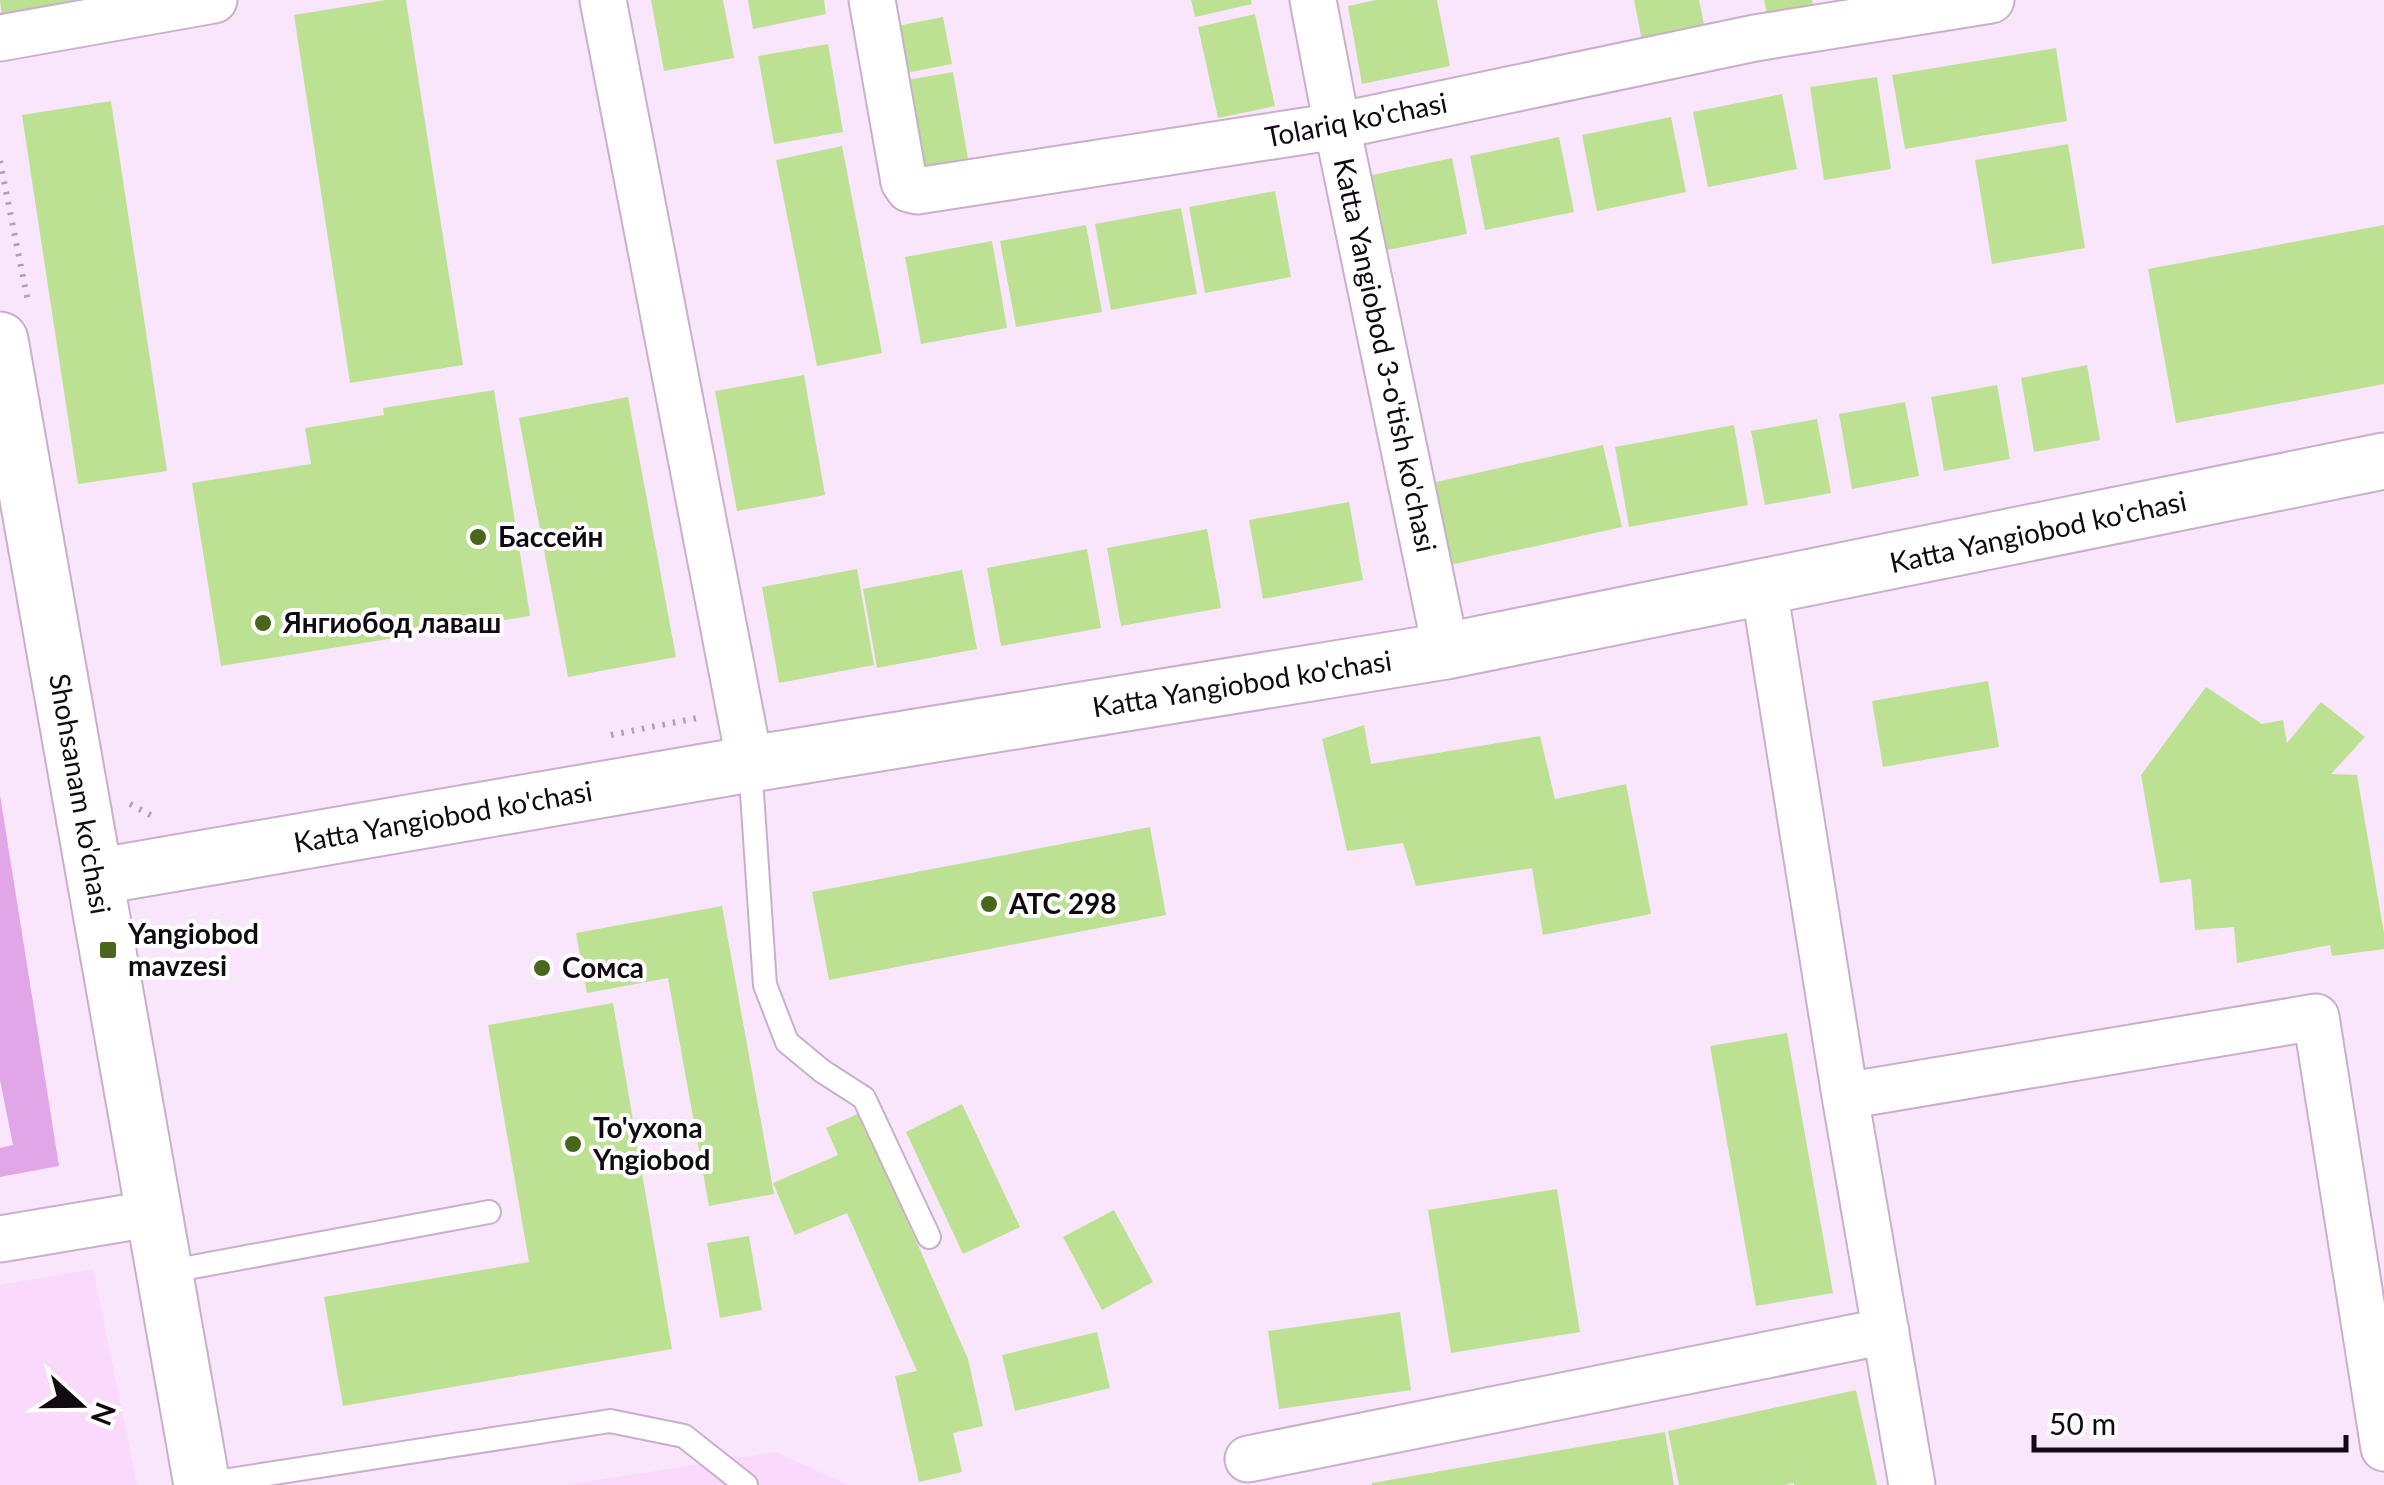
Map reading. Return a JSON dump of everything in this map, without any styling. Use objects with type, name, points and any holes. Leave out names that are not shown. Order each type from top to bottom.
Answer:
[{"type":"street","points":[[0,38],[214,0]]},
{"type":"street","points":[[603,0],[750,764]]},
{"type":"street","name":"Tolariq ko'chasi","points":[[872,0],[904,182],[916,191],[1337,126],[1752,19],[1991,0]]},
{"type":"street","name":"Katta Yangiobod 3-o'tish ko'chasi","points":[[1313,0],[1446,651]]},
{"type":"street","name":"Shohsanam ko'chasi","points":[[16,328],[14,501],[95,878],[202,1485]]},
{"type":"street","name":"Katta Yangiobod ko'chasi","points":[[95,878],[750,764],[1446,651],[2384,462]]},
{"type":"street","points":[[1764,588],[1912,1485]]},
{"type":"street","points":[[1845,1096],[2316,1017],[2384,1448]]},
{"type":"street","points":[[0,1239],[156,1214]]},
{"type":"street","points":[[1248,1459],[1886,1331]]},
{"type":"lane","points":[[750,764],[766,985],[776,1014],[787,1042],[864,1098],[929,1237]]},
{"type":"lane","points":[[166,1272],[489,1212]]},
{"type":"lane","points":[[202,1485],[610,1421],[684,1436],[746,1485]]},
{"type":"path","points":[[0,161],[16,328]]},
{"type":"path","points":[[605,736],[739,710]]},
{"type":"path","points":[[126,786],[130,805],[164,822]]},
{"type":"shaded area","points":[[0,795],[59,1166],[0,1177],[0,1148],[13,1145],[0,1080]]},
{"type":"shaded area","points":[[93,1269],[137,1485],[0,1485],[0,1285]]},
{"type":"shaded area","points":[[776,1452],[848,1485],[566,1485]]},
{"type":"building","points":[[0,0],[93,0],[2,17]]},
{"type":"building","points":[[406,0],[463,365],[350,383],[294,15]]},
{"type":"building","points":[[651,0],[723,0],[734,58],[664,71]]},
{"type":"building","points":[[748,0],[824,0],[826,14],[753,29]]},
{"type":"building","points":[[1191,0],[1251,0],[1252,4],[1195,17]]},
{"type":"building","points":[[1376,0],[1437,0],[1450,66],[1362,84],[1348,6]]},
{"type":"building","points":[[1634,0],[1699,0],[1706,34],[1643,46]]},
{"type":"building","points":[[1764,0],[1812,0],[1813,6],[1767,14]]},
{"type":"building","points":[[1255,14],[1275,106],[1218,118],[1198,27]]},
{"type":"building","points":[[943,17],[952,64],[900,74],[892,27]]},
{"type":"building","points":[[828,44],[843,132],[774,144],[758,56]]},
{"type":"building","points":[[2056,48],[2067,121],[1905,149],[1892,75]]},
{"type":"building","points":[[953,72],[970,170],[918,179],[902,81]]},
{"type":"building","points":[[1877,77],[1891,169],[1824,180],[1810,87]]},
{"type":"building","points":[[1782,94],[1797,169],[1708,187],[1693,112]]},
{"type":"building","points":[[111,101],[167,471],[78,484],[22,115]]},
{"type":"building","points":[[1671,117],[1686,192],[1597,211],[1582,135]]},
{"type":"building","points":[[1559,137],[1574,212],[1485,230],[1470,156]]},
{"type":"building","points":[[2068,144],[2085,248],[1992,264],[1975,160]]},
{"type":"building","points":[[842,146],[882,353],[817,366],[776,160]]},
{"type":"building","points":[[1452,158],[1467,234],[1378,252],[1363,177]]},
{"type":"building","points":[[1275,191],[1291,277],[1205,293],[1189,207]]},
{"type":"building","points":[[1181,208],[1197,294],[1111,310],[1095,224]]},
{"type":"building","points":[[1086,225],[1102,312],[1016,327],[1000,241]]},
{"type":"building","points":[[2384,225],[2384,384],[2176,423],[2148,269]]},
{"type":"building","points":[[992,241],[1007,328],[921,344],[905,257]]},
{"type":"building","points":[[2087,365],[2100,440],[2034,452],[2021,378]]},
{"type":"building","points":[[804,375],[825,495],[737,511],[715,391]]},
{"type":"building","points":[[1997,385],[2010,459],[1944,471],[1931,397]]},
{"type":"building","points":[[494,390],[530,616],[221,666],[192,483],[311,464],[305,428],[384,415],[383,408]]},
{"type":"building","points":[[628,397],[676,657],[568,677],[519,418]]},
{"type":"building","points":[[1905,402],[1919,476],[1852,489],[1839,414]]},
{"type":"building","points":[[1817,419],[1831,493],[1765,505],[1751,431]]},
{"type":"building","points":[[1734,425],[1748,505],[1629,527],[1615,447]]},
{"type":"building","points":[[1603,445],[1622,527],[1441,567],[1423,485]]},
{"type":"building","points":[[1349,502],[1363,580],[1263,599],[1249,520]]},
{"type":"building","points":[[1207,529],[1221,608],[1121,626],[1107,548]]},
{"type":"building","points":[[1087,549],[1101,628],[1001,646],[987,568]]},
{"type":"building","points":[[857,569],[874,665],[779,683],[762,587]]},
{"type":"building","points":[[962,570],[977,649],[877,668],[863,589]]},
{"type":"building","points":[[1988,681],[1999,747],[1883,767],[1872,701]]},
{"type":"building","points":[[2206,687],[2262,724],[2283,720],[2287,743],[2321,702],[2365,737],[2331,774],[2357,775],[2384,949],[2332,956],[2330,945],[2237,963],[2234,927],[2195,930],[2191,879],[2160,883],[2141,775]]},
{"type":"building","points":[[1364,725],[1371,764],[1540,736],[1555,799],[1626,784],[1651,914],[1543,935],[1532,868],[1416,886],[1403,843],[1347,851],[1322,739]]},
{"type":"building","name":"АТС 298","points":[[1150,827],[1166,915],[829,980],[812,892]]},
{"type":"building","points":[[722,906],[774,1194],[709,1206],[668,978],[587,993],[576,933]]},
{"type":"building","name":"To'yxona Yngiobod","points":[[613,1003],[672,1349],[343,1406],[324,1297],[529,1262],[488,1025]]},
{"type":"building","points":[[1787,1033],[1833,1293],[1756,1306],[1710,1046]]},
{"type":"building","points":[[962,1104],[1020,1227],[963,1254],[906,1132]]},
{"type":"building","points":[[860,1113],[968,1359],[983,1426],[953,1433],[962,1472],[919,1482],[895,1376],[917,1371],[847,1213],[795,1235],[773,1183],[838,1155],[826,1128]]},
{"type":"building","points":[[1557,1189],[1580,1332],[1451,1353],[1428,1210]]},
{"type":"building","points":[[1114,1210],[1153,1282],[1102,1310],[1063,1237]]},
{"type":"building","points":[[749,1236],[762,1310],[720,1318],[707,1243]]},
{"type":"building","points":[[1400,1312],[1411,1390],[1279,1409],[1268,1331]]},
{"type":"building","points":[[1097,1332],[1110,1388],[1015,1411],[1002,1355]]},
{"type":"building","points":[[1856,1390],[1877,1485],[1679,1485],[1668,1431]]},
{"type":"building","points":[[1665,1432],[1674,1485],[1372,1485],[1372,1483]]},
{"type":"place","name":"Бассейн","points":[[478,537]]},
{"type":"place","name":"Янгиобод лаваш","points":[[263,623]]},
{"type":"place","name":"АТС 298","points":[[989,904]]},
{"type":"place","name":"Yangiobod mavzesi","points":[[108,950]]},
{"type":"place","name":"Сомса","points":[[542,968]]},
{"type":"place","name":"To'yxona Yngiobod","points":[[573,1144]]}]
